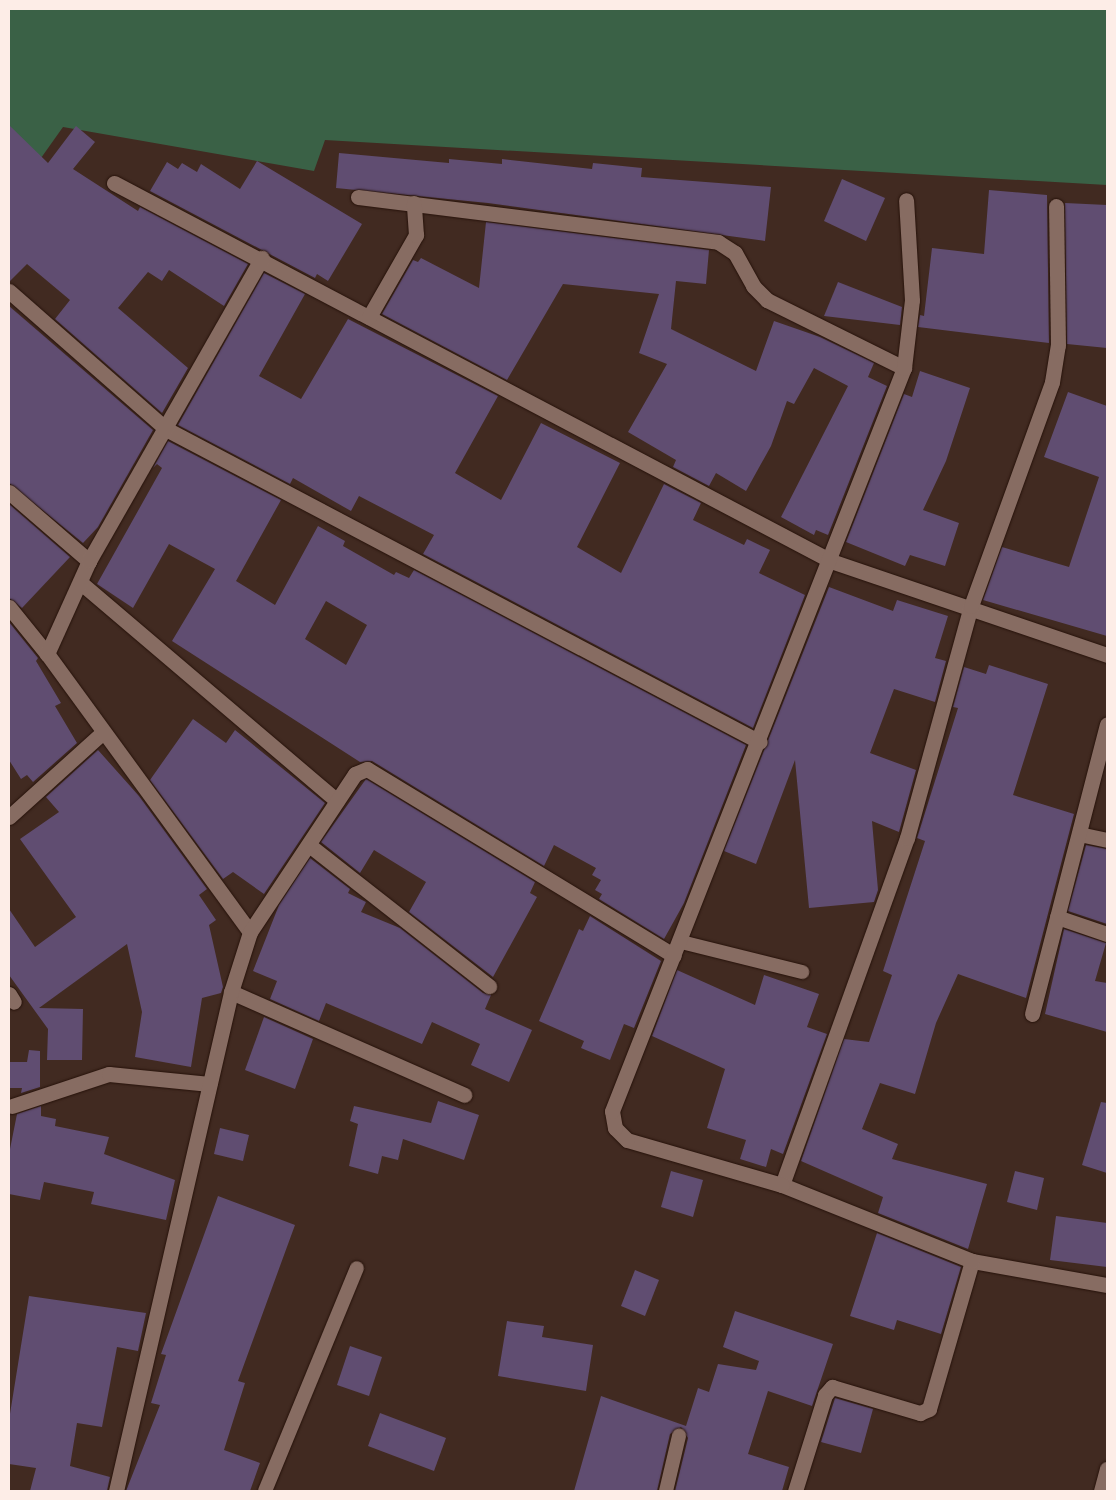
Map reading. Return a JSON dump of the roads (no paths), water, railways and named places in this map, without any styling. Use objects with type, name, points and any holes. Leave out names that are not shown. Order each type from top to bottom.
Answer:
[{"type":"street","points":[[114,183],[262,258],[369,317],[830,561],[971,606],[1107,654]]},
{"type":"street","points":[[358,197],[718,242],[735,253],[753,286],[767,300],[904,368]]},
{"type":"street","points":[[906,200],[912,300],[904,368],[760,742],[612,1111],[615,1128],[627,1140],[782,1185],[972,1261],[1107,1285]]},
{"type":"street","points":[[369,317],[416,235],[414,203]]},
{"type":"street","points":[[782,1185],[907,838],[971,606],[1052,382],[1058,345],[1056,206]]},
{"type":"street","points":[[47,654],[89,561],[262,258]]},
{"type":"street","points":[[9,291],[166,429],[760,742]]},
{"type":"street","points":[[9,492],[89,561]]},
{"type":"street","points":[[81,582],[336,801]]},
{"type":"street","points":[[9,607],[47,654],[102,733],[250,932]]},
{"type":"street","points":[[1032,1014],[1107,725]]},
{"type":"street","points":[[9,817],[102,733]]},
{"type":"street","points":[[116,1491],[231,992],[250,932],[355,774],[367,769],[674,956]]},
{"type":"street","points":[[1079,834],[1107,840]]},
{"type":"street","points":[[309,845],[489,986]]},
{"type":"street","points":[[1057,918],[1107,934]]},
{"type":"street","points":[[231,992],[464,1095]]},
{"type":"street","points":[[12,1106],[108,1074],[210,1084]]},
{"type":"street","points":[[795,1491],[825,1395],[832,1387],[920,1413],[930,1409],[972,1261]]},
{"type":"street","points":[[1101,1491],[1107,1469]]},
{"type":"lane","points":[[681,942],[802,972]]},
{"type":"lane","points":[[265,1491],[357,1268]]},
{"type":"lane","points":[[666,1491],[679,1436]]}]
